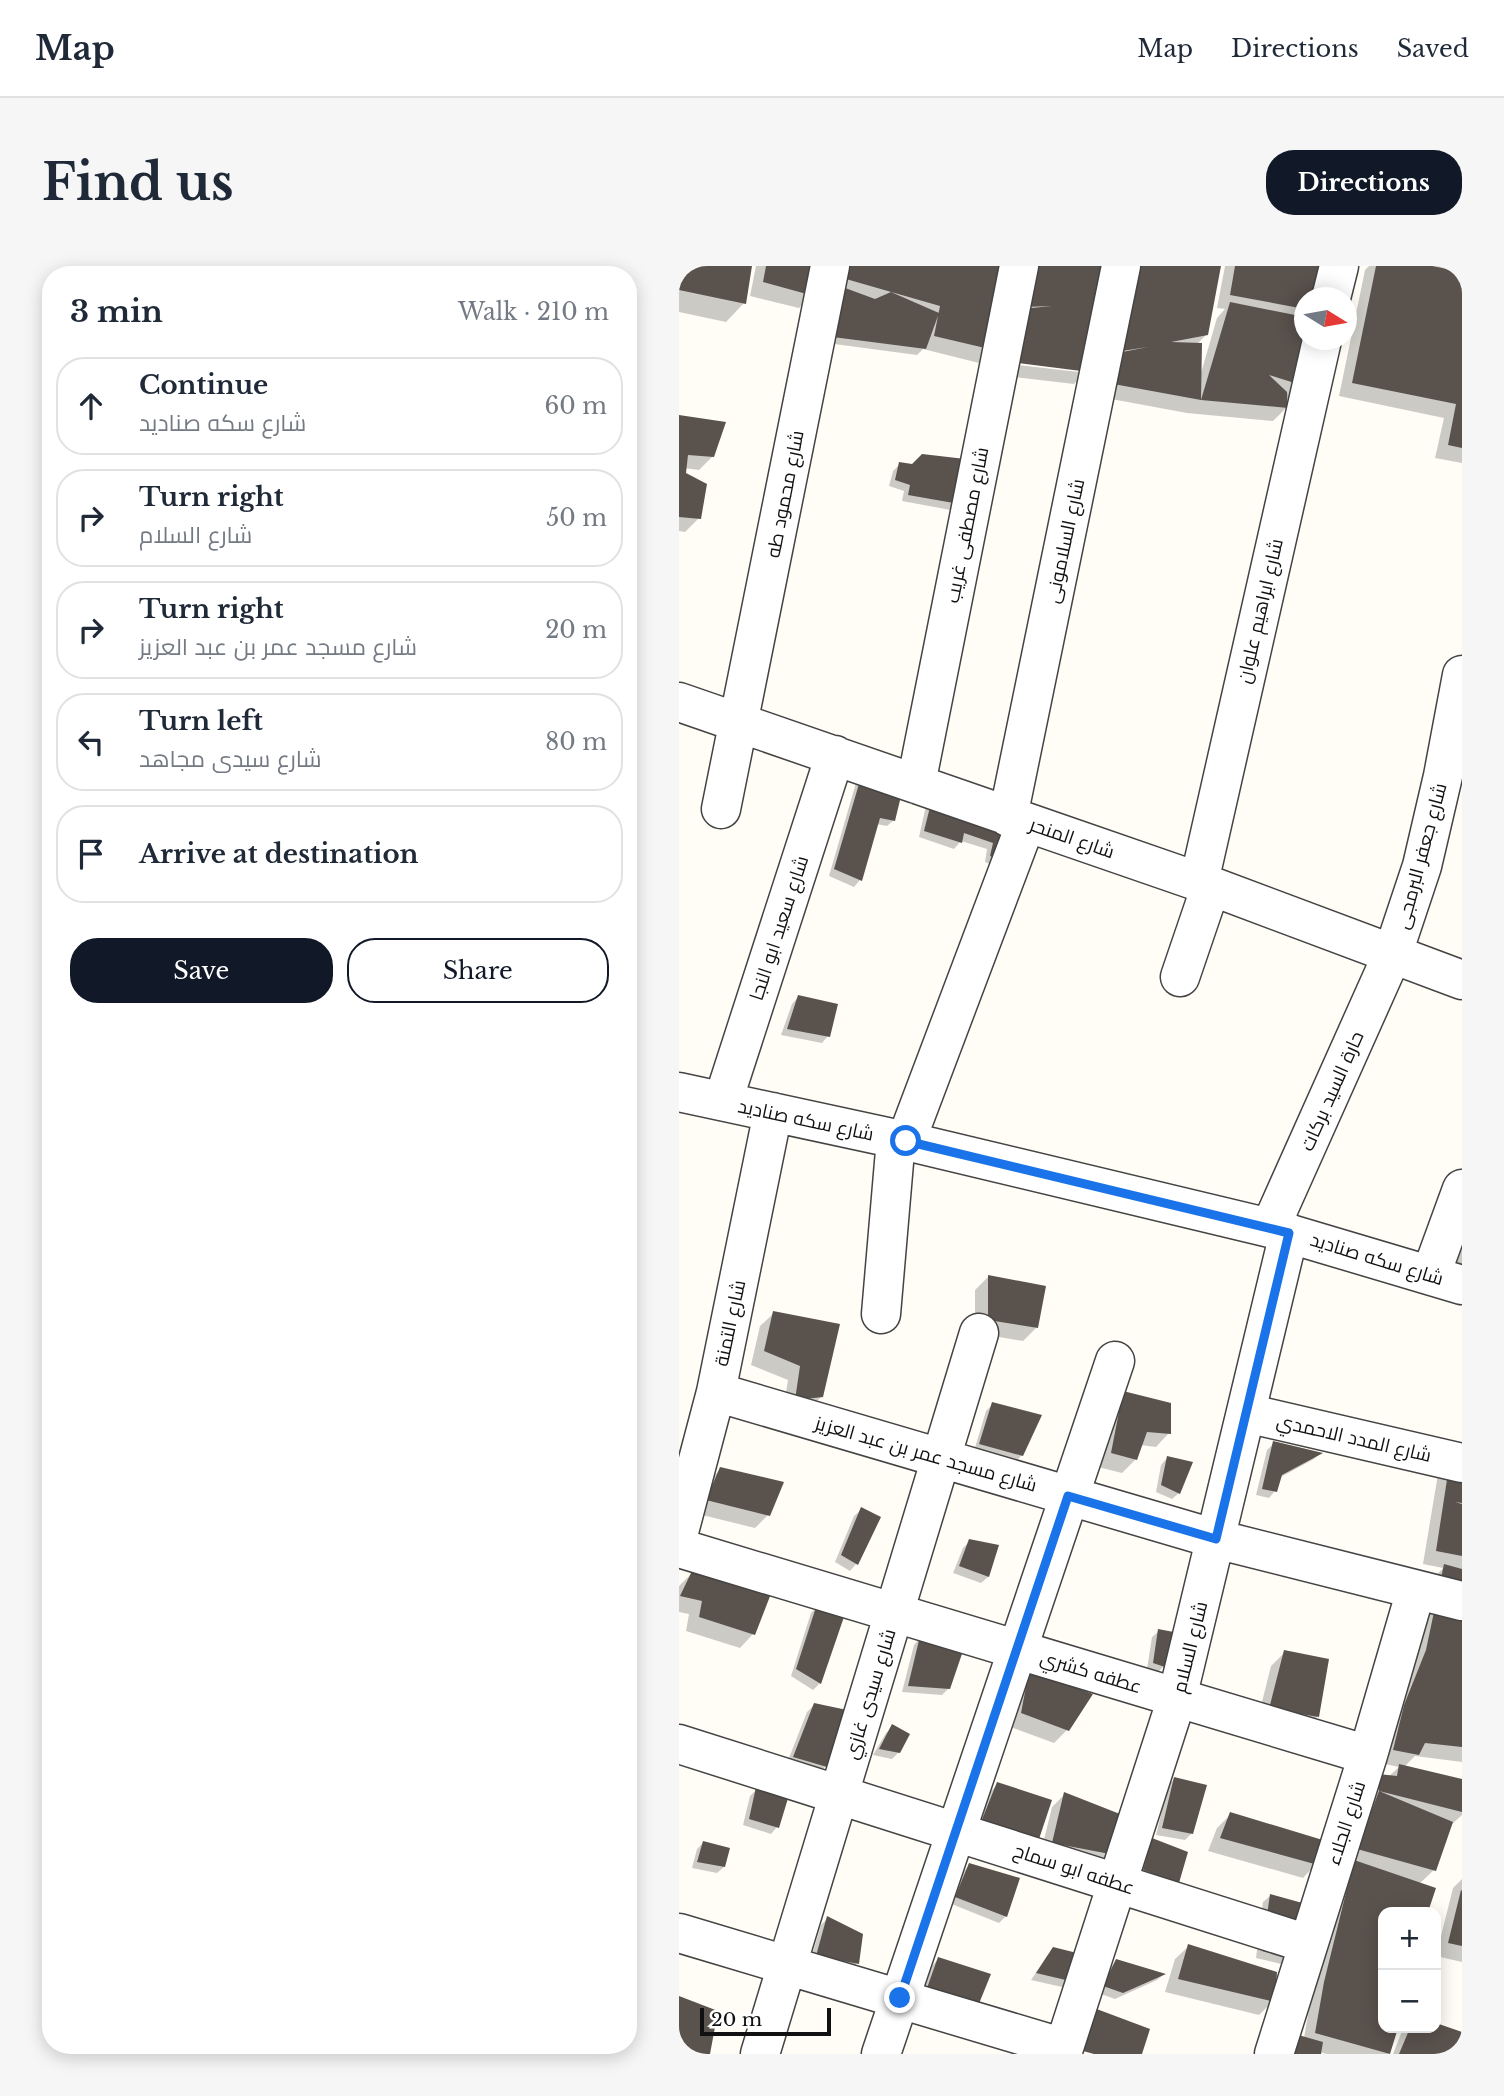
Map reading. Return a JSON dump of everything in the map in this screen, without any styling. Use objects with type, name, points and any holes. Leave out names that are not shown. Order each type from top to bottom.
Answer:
[{"type":"street","name":"شارع محمود طه","points":[[721,808],[830,266]]},
{"type":"street","name":"شارع مصطفى غريب","points":[[916,784],[1019,266]]},
{"type":"street","name":"شارع السلامونى","points":[[881,1314],[901,1140],[1017,820],[1121,266]]},
{"type":"street","points":[[1334,287],[1339,266]]},
{"type":"street","name":"شارع ابراهيم علوان","points":[[1180,977],[1205,884],[1320,350]]},
{"type":"street","name":"شارع جعفر البرمجى","points":[[1394,953],[1452,778],[1462,675]]},
{"type":"street","name":"شارع المنحر","points":[[679,702],[1205,884],[1462,980]]},
{"type":"street","name":"شارع سعيد ابو النجا","points":[[723,1101],[835,755]]},
{"type":"street","name":"حارة السيد بركات","points":[[1279,1230],[1394,953]]},
{"type":"street","name":"شارع سكه صناديد","points":[[679,1092],[901,1140],[1279,1230],[1446,1280]]},
{"type":"street","name":"شارع التمنة","points":[[679,1532],[716,1392],[773,1112]]},
{"type":"street","points":[[1446,1280],[1462,1189]]},
{"type":"street","name":"شارع السلام","points":[[1063,2051],[1177,1698],[1246,1413],[1279,1230]]},
{"type":"street","name":"شارع سيدى غازي","points":[[760,2054],[979,1333]]},
{"type":"street","points":[[881,2054],[1115,1361]]},
{"type":"street","name":"شارع مسجد عمر بن عبد العزيز","points":[[716,1392],[1216,1539],[1462,1601]]},
{"type":"street","name":"شارع المدد الاحمدي","points":[[1246,1413],[1462,1463]]},
{"type":"street","name":"عطفه كشري","points":[[679,1548],[1368,1755]]},
{"type":"street","name":"شارع الجلاء","points":[[1274,2054],[1368,1755],[1416,1590]]},
{"type":"street","name":"عطفه ابو سماح","points":[[679,1744],[1308,1944]]},
{"type":"street","points":[[679,1933],[900,1998],[1063,2051]]},
{"type":"building","points":[[679,266],[752,266],[746,304],[679,290]]},
{"type":"building","points":[[766,266],[820,266],[814,296],[763,282]]},
{"type":"building","points":[[848,266],[1006,266],[1002,352],[934,336],[940,306],[846,279]]},
{"type":"building","points":[[1029,266],[1117,266],[1089,372],[1011,362],[1010,310],[1052,306],[1023,307]]},
{"type":"building","points":[[1131,266],[1221,266],[1208,335],[1171,342],[1202,343],[1201,400],[1108,383],[1102,356],[1148,347],[1115,352]]},
{"type":"building","points":[[1235,266],[1323,266],[1319,287],[1294,287],[1294,307],[1230,295]]},
{"type":"building","points":[[1376,266],[1432,266],[1462,272],[1462,448],[1448,445],[1456,404],[1352,383]]},
{"type":"building","points":[[837,285],[875,299],[891,292],[939,313],[926,349],[825,336]]},
{"type":"building","points":[[1230,302],[1294,315],[1294,350],[1305,350],[1304,386],[1269,375],[1287,392],[1288,408],[1201,400]]},
{"type":"building","points":[[679,415],[726,422],[714,457],[688,455],[686,473],[707,484],[701,519],[679,517]]},
{"type":"building","points":[[922,454],[974,460],[965,505],[908,495],[910,485],[895,480],[899,462],[912,464]]},
{"type":"building","points":[[866,760],[906,775],[895,821],[880,818],[862,881],[834,869]]},
{"type":"building","points":[[938,775],[1031,806],[1018,866],[990,856],[993,843],[964,833],[962,843],[924,831]]},
{"type":"building","points":[[798,995],[838,1004],[830,1037],[787,1029]]},
{"type":"building","points":[[988,1275],[1046,1286],[1038,1328],[988,1320]]},
{"type":"building","points":[[773,1311],[840,1324],[823,1397],[795,1400],[800,1366],[764,1351]]},
{"type":"building","points":[[1123,1391],[1171,1403],[1171,1434],[1147,1432],[1137,1460],[1111,1453]]},
{"type":"building","points":[[992,1402],[1042,1415],[1023,1456],[979,1444]]},
{"type":"building","points":[[1273,1441],[1323,1453],[1282,1475],[1277,1492],[1262,1489]]},
{"type":"building","points":[[1452,1447],[1462,1448],[1462,1503],[1455,1502],[1462,1504],[1462,1556],[1436,1551]]},
{"type":"building","points":[[1167,1456],[1193,1462],[1180,1494],[1161,1485]]},
{"type":"building","points":[[720,1467],[784,1482],[770,1516],[706,1500]]},
{"type":"building","points":[[861,1507],[881,1517],[858,1565],[841,1555]]},
{"type":"building","points":[[969,1539],[999,1545],[989,1577],[959,1566]]},
{"type":"building","points":[[1444,1564],[1462,1569],[1462,1747],[1425,1743],[1419,1755],[1393,1750],[1404,1705],[1426,1650]]},
{"type":"building","points":[[692,1571],[772,1591],[755,1635],[699,1617],[702,1601],[680,1596]]},
{"type":"building","points":[[817,1604],[846,1611],[821,1684],[796,1669]]},
{"type":"building","points":[[1158,1629],[1179,1633],[1165,1667],[1153,1663]]},
{"type":"building","points":[[920,1636],[964,1648],[950,1689],[908,1686]]},
{"type":"building","points":[[1284,1650],[1329,1659],[1319,1717],[1269,1709]]},
{"type":"building","points":[[1029,1671],[1093,1694],[1069,1731],[1021,1713]]},
{"type":"building","points":[[814,1703],[847,1710],[827,1767],[793,1757]]},
{"type":"building","points":[[892,1724],[910,1734],[900,1753],[879,1749]]},
{"type":"building","points":[[1399,1764],[1462,1779],[1462,1812],[1379,1791],[1378,1774],[1397,1776]]},
{"type":"building","points":[[1174,1777],[1207,1785],[1193,1834],[1162,1828]]},
{"type":"building","points":[[997,1782],[1052,1800],[1038,1842],[981,1822]]},
{"type":"building","points":[[756,1787],[789,1795],[779,1828],[749,1819]]},
{"type":"building","points":[[1379,1791],[1453,1822],[1436,1871],[1357,1849]]},
{"type":"building","points":[[1064,1792],[1125,1816],[1110,1854],[1052,1843]]},
{"type":"building","points":[[1230,1812],[1326,1841],[1318,1865],[1220,1838]]},
{"type":"building","points":[[1152,1838],[1188,1852],[1179,1883],[1143,1870]]},
{"type":"building","points":[[703,1841],[730,1848],[725,1867],[697,1862]]},
{"type":"building","points":[[1354,1860],[1436,1888],[1430,1907],[1378,1907],[1378,2033],[1396,2033],[1390,2054],[1315,2033],[1324,1982]]},
{"type":"building","points":[[969,1863],[1020,1878],[1007,1917],[955,1897]]},
{"type":"building","points":[[1462,1891],[1462,1946],[1448,1943]]},
{"type":"building","points":[[1270,1894],[1306,1904],[1290,1958],[1262,1951]]},
{"type":"building","points":[[827,1916],[863,1934],[859,1964],[816,1956]]},
{"type":"building","points":[[1188,1944],[1277,1972],[1275,2002],[1178,1979]]},
{"type":"building","points":[[1053,1947],[1081,1954],[1070,1981],[1036,1973]]},
{"type":"building","points":[[938,1957],[991,1974],[978,2006],[927,1988]]},
{"type":"building","points":[[1116,1959],[1166,1974],[1123,1993],[1103,1986]]},
{"type":"building","points":[[679,1996],[718,2011],[710,2054],[679,2049]]},
{"type":"building","points":[[1094,2008],[1150,2029],[1142,2054],[1094,2054],[1083,2051]]},
{"type":"building","points":[[1441,2025],[1462,2032],[1462,2054],[1399,2054],[1408,2033],[1441,2033]]},
{"type":"building","points":[[1288,2032],[1323,2042],[1321,2054],[1284,2054]]},
{"type":"route","points":[[900,1998],[1068,1496],[1216,1539],[1289,1233],[906,1141]]}]
